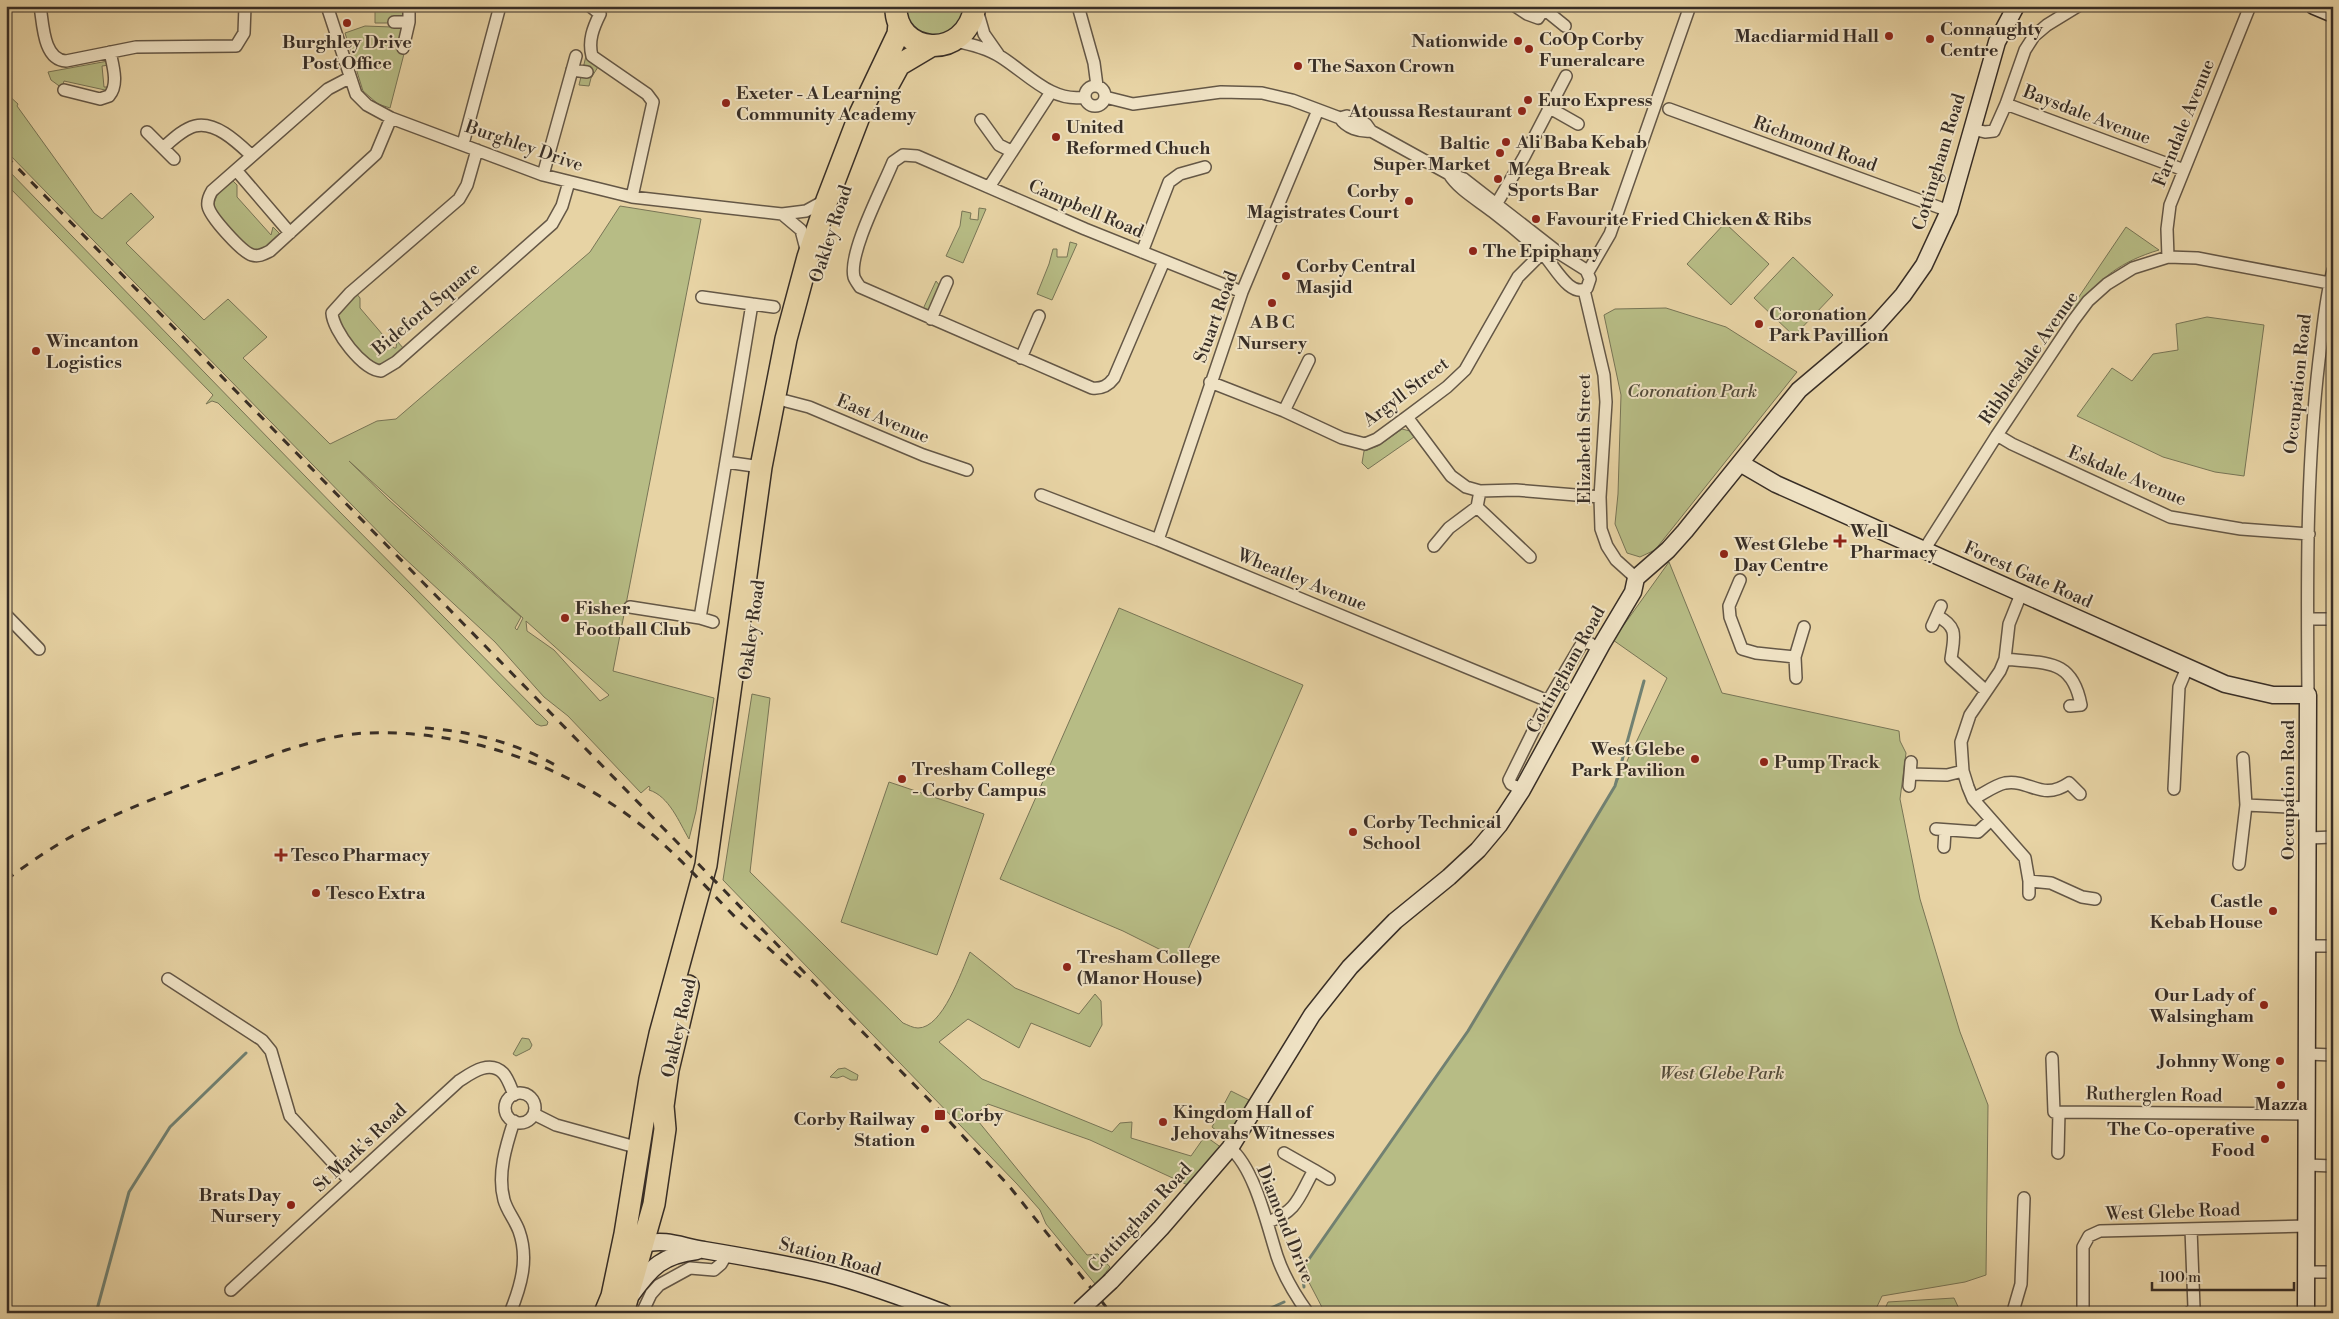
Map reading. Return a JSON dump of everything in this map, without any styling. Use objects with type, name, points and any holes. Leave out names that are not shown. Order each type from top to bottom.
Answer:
[{"type":"highway","points":[[954,41],[966,31],[973,19],[975,6]]},
{"type":"highway","points":[[898,15],[906,34],[918,42],[931,46]]},
{"type":"highway","name":"Oakley Road","points":[[622,1307],[625,1234],[639,1148],[660,1034],[706,865],[761,467],[782,358],[808,258],[827,200],[860,114],[898,34],[898,15]]},
{"type":"highway","name":"Oakley Road","points":[[644,1244],[661,1168],[666,1120],[662,1106],[673,1044],[708,914],[725,835],[766,524],[786,400],[816,277],[836,216],[891,77],[899,65],[931,46],[941,46],[954,41]]},
{"type":"highway","points":[[639,1148],[648,1146],[651,1142],[656,1119],[662,1106]]},
{"type":"highway","points":[[639,1148],[651,1154],[661,1168]]},
{"type":"highway","points":[[622,1307],[635,1248],[644,1244]]},
{"type":"street","points":[[40,6],[49,49],[58,59],[66,61],[136,47],[236,46],[244,34],[245,6]]},
{"type":"street","name":"Burghley Drive","points":[[327,6],[349,78],[356,94],[374,110],[391,118],[544,175],[632,197],[782,214],[806,211],[827,200]]},
{"type":"street","points":[[404,48],[409,22],[409,6]]},
{"type":"street","points":[[463,144],[500,6]]},
{"type":"street","points":[[590,6],[600,14],[591,38],[592,56],[647,94],[653,102],[632,197]]},
{"type":"street","points":[[975,6],[984,34],[1000,56]]},
{"type":"street","points":[[1078,6],[1094,63],[1097,86],[1103,90],[1105,97],[1104,101],[1098,106],[1090,104],[1085,98]]},
{"type":"street","points":[[1516,6],[1527,14],[1538,18],[1545,8],[1565,26]]},
{"type":"street","points":[[1585,270],[1610,234],[1690,6]]},
{"type":"street","name":"Cottingham Road","points":[[1078,1311],[1111,1281],[1179,1208],[1230,1148],[1312,1015],[1330,991],[1381,934],[1478,850],[1500,825],[1522,790],[1602,644],[1633,592],[1636,578],[1668,550],[1685,531],[1799,390],[1878,324],[1903,295],[1924,265],[1949,210],[1997,42],[2016,6]]},
{"type":"street","points":[[1972,129],[1985,132],[1994,131],[2006,104],[2025,50],[2034,36],[2047,25],[2078,6]]},
{"type":"street","name":"Farndale Avenue","points":[[2168,257],[2167,228],[2170,205],[2250,6]]},
{"type":"street","points":[[2314,6],[2333,14]]},
{"type":"street","points":[[394,22],[409,22]]},
{"type":"street","points":[[954,41],[977,46],[1000,56],[1051,92],[1074,99],[1085,98]]},
{"type":"street","points":[[72,89],[100,99],[112,94],[114,81],[110,52]]},
{"type":"street","points":[[544,175],[576,56]]},
{"type":"street","points":[[572,70],[587,72]]},
{"type":"street","points":[[1497,203],[1524,157],[1548,107],[1566,76]]},
{"type":"street","points":[[349,78],[328,89],[209,196],[208,207],[218,223],[251,255],[262,256],[270,251],[376,154],[391,118]]},
{"type":"street","points":[[1085,98],[1087,90],[1097,86]]},
{"type":"street","points":[[1105,97],[1133,104],[1189,95],[1241,91],[1262,93],[1292,100],[1340,118],[1347,116],[1366,124],[1371,131],[1450,174],[1464,179],[1497,203],[1559,253],[1585,270],[1590,282],[1584,290],[1572,289],[1542,253],[1455,183],[1450,174]]},
{"type":"street","points":[[989,187],[1051,92]]},
{"type":"street","name":"Baysdale Avenue","points":[[2006,104],[2184,170]]},
{"type":"street","points":[[1548,107],[1578,124]]},
{"type":"street","name":"Richmond Road","points":[[1669,109],[1949,210]]},
{"type":"street","name":"Stuart Road","points":[[1158,540],[1242,292],[1318,110]]},
{"type":"street","points":[[980,120],[999,145],[1011,151]]},
{"type":"street","points":[[163,148],[182,133],[195,126],[201,126],[227,135],[252,156]]},
{"type":"street","points":[[147,132],[174,159]]},
{"type":"street","name":"Bideford Square","points":[[477,150],[467,185],[458,199],[350,293],[332,313],[334,326],[338,333],[370,368],[380,371],[396,362],[552,224],[562,206],[569,182]]},
{"type":"street","name":"Campbell Road","points":[[931,319],[860,287],[854,278],[855,253],[893,162],[903,155],[917,156],[1142,252],[1242,292]]},
{"type":"street","points":[[236,170],[290,233]]},
{"type":"street","points":[[1142,252],[1169,182],[1180,174],[1199,173]]},
{"type":"street","points":[[782,214],[800,230],[808,258]]},
{"type":"street","name":"Argyll Street","points":[[1210,382],[1284,411],[1342,438],[1365,444],[1376,439],[1407,417],[1447,387],[1465,370],[1518,277],[1542,253]]},
{"type":"street","name":"Ribblesdale Avenue","points":[[1924,550],[1997,435],[2073,321],[2091,298],[2107,284],[2133,268],[2168,257],[2197,258],[2329,283]]},
{"type":"street","points":[[947,282],[931,319],[1092,388],[1099,388],[1110,384],[1164,261]]},
{"type":"street","points":[[1567,283],[1569,272],[1575,268],[1585,270]]},
{"type":"street","name":"Occupation Road","points":[[2306,1313],[2309,468],[2313,409],[2328,327],[2329,283],[2333,270]]},
{"type":"street","name":"Elizabeth Street","points":[[1584,290],[1604,376],[1606,402],[1600,497],[1601,529],[1607,546],[1623,569],[1636,578]]},
{"type":"street","points":[[702,297],[774,307]]},
{"type":"street","points":[[700,618],[752,304]]},
{"type":"street","points":[[1022,358],[1039,316]]},
{"type":"street","points":[[1284,411],[1309,360]]},
{"type":"street","name":"East Avenue","points":[[786,400],[809,407],[923,455],[967,470]]},
{"type":"street","points":[[1407,417],[1451,476],[1466,487],[1480,491],[1516,490],[1600,497]]},
{"type":"street","name":"Eskdale Avenue","points":[[1997,435],[2012,444],[2170,518],[2241,529],[2309,534]]},
{"type":"street","points":[[726,462],[761,467]]},
{"type":"street","name":"Forest Gate Road","points":[[1740,463],[1776,484],[2225,684],[2250,692],[2273,695],[2308,695]]},
{"type":"street","points":[[1434,546],[1447,525],[1477,507],[1480,491]]},
{"type":"street","name":"Wheatley Avenue","points":[[1041,495],[1158,540],[1548,701]]},
{"type":"street","points":[[1477,507],[1530,557]]},
{"type":"street","points":[[1740,580],[1729,606],[1730,617],[1742,649],[1756,653],[1795,657]]},
{"type":"street","points":[[2021,594],[2009,624],[2005,659],[2000,672],[1970,715],[1961,742],[1962,771],[1973,799],[2025,858],[2029,894]]},
{"type":"street","points":[[630,607],[714,622]]},
{"type":"street","points":[[6,615],[40,649]]},
{"type":"street","points":[[1937,616],[1948,621],[1953,628],[1954,640],[1951,659],[1986,691]]},
{"type":"street","points":[[2308,619],[2333,620]]},
{"type":"street","points":[[1796,678],[1795,657],[1804,627]]},
{"type":"street","points":[[1522,790],[1511,784],[1509,780],[1548,701],[1584,640],[1591,644]]},
{"type":"street","points":[[2005,659],[2055,665],[2066,672],[2075,683],[2081,705],[2070,706]]},
{"type":"street","points":[[2174,789],[2179,687],[2187,668]]},
{"type":"street","points":[[2239,864],[2246,805],[2243,758]]},
{"type":"street","points":[[1909,786],[1911,768],[1947,775],[1962,771]]},
{"type":"street","points":[[1973,799],[2005,784],[2022,784],[2042,792],[2060,789],[2069,783],[2080,794]]},
{"type":"street","points":[[2246,805],[2308,808]]},
{"type":"street","points":[[1944,847],[1941,830],[1978,832],[1991,820]]},
{"type":"street","points":[[2309,838],[2333,837]]},
{"type":"street","points":[[2029,881],[2051,883],[2083,891],[2096,899]]},
{"type":"street","points":[[2308,946],[2333,946]]},
{"type":"street","points":[[168,979],[262,1040],[271,1051],[290,1116],[350,1181]]},
{"type":"street","points":[[2307,1054],[2333,1054]]},
{"type":"street","points":[[2052,1058],[2054,1112],[2059,1112],[2058,1153]]},
{"type":"street","name":"St Mark's Road","points":[[231,1290],[458,1082],[474,1071],[491,1067],[503,1072],[514,1095]]},
{"type":"street","points":[[522,1094],[530,1097],[535,1105],[534,1114],[527,1121],[514,1121],[507,1115],[506,1106],[514,1095],[522,1094]]},
{"type":"street","name":"Rutherglen Road","points":[[2059,1112],[2307,1114]]},
{"type":"street","points":[[534,1114],[556,1125],[639,1148]]},
{"type":"street","points":[[510,1313],[524,1265],[523,1245],[518,1229],[504,1200],[501,1182],[503,1164],[514,1121]]},
{"type":"street","name":"Diamond Drive","points":[[1230,1148],[1236,1154],[1247,1173],[1268,1222],[1277,1256],[1287,1280],[1308,1313]]},
{"type":"street","points":[[1284,1153],[1330,1179]]},
{"type":"street","points":[[2307,1165],[2333,1166]]},
{"type":"street","points":[[1268,1222],[1285,1216],[1295,1205],[1314,1170]]},
{"type":"street","points":[[2018,1313],[2014,1308],[2021,1284],[2020,1206]]},
{"type":"street","points":[[652,1214],[662,1234],[670,1242]]},
{"type":"street","name":"West Glebe Road","points":[[2083,1313],[2083,1247],[2089,1236],[2100,1231],[2307,1226]]},
{"type":"street","points":[[2191,1229],[2195,1311]]},
{"type":"street","name":"Station Road","points":[[644,1244],[655,1241],[670,1242],[702,1250],[829,1274],[944,1313]]},
{"type":"street","name":"Station Road","points":[[622,1307],[647,1272],[664,1259],[683,1252],[702,1250]]},
{"type":"street","points":[[622,1307],[651,1294],[659,1284],[690,1268],[714,1270],[721,1264],[727,1254]]},
{"type":"street","points":[[2306,1272],[2333,1272]]},
{"type":"green space","points":[[375,6],[405,6],[405,15],[392,23],[375,23]]},
{"type":"green space","points":[[904,6],[966,6],[966,13],[949,35],[931,36],[924,35],[914,28]]},
{"type":"green space","points":[[394,23],[402,28],[405,50],[390,108],[378,104],[363,91],[345,33],[365,26],[392,27]]},
{"type":"green space","points":[[586,56],[598,67],[591,78],[589,86],[579,85]]},
{"type":"green space","points":[[108,61],[110,65],[102,66],[104,87],[111,87],[104,97],[105,90],[64,81],[62,88],[51,80],[48,72]]},
{"type":"green space","points":[[6,93],[18,104],[17,106],[94,213],[102,219],[131,193],[154,217],[126,243],[204,320],[228,299],[267,337],[243,358],[330,444],[377,421],[396,419],[590,252],[620,206],[701,219],[613,671],[714,698],[696,811],[689,839],[668,804],[656,793],[649,790],[649,786],[641,793],[568,716],[544,697],[495,642],[400,554],[6,151]],"holes":[[[349,461],[523,618],[517,630],[515,628],[521,617],[389,500]],[[526,621],[609,695],[600,701],[554,650],[527,631]]]},
{"type":"green space","points":[[6,168],[339,511],[548,722],[547,725],[541,726],[536,724],[411,595],[218,403],[212,401],[206,404],[213,395],[6,184]]},
{"type":"green space","points":[[232,180],[237,185],[237,197],[271,235],[273,227],[281,235],[265,249],[254,250],[241,241],[214,209],[217,196]]},
{"type":"green space","points":[[979,208],[986,209],[963,263],[946,256],[960,226],[962,211],[971,213],[970,219],[978,220]]},
{"type":"green space","points":[[1725,223],[1769,264],[1731,305],[1687,264]]},
{"type":"green space","points":[[2126,227],[2159,250],[2146,254],[2112,272],[2093,288],[2076,309],[2072,307]]},
{"type":"green space","points":[[1070,242],[1077,244],[1052,300],[1037,294],[1053,249],[1057,249],[1057,257],[1067,257]]},
{"type":"green space","points":[[1793,257],[1833,295],[1794,336],[1754,298]]},
{"type":"green space","points":[[936,281],[940,286],[932,308],[928,311],[923,309]]},
{"type":"green space","points":[[356,293],[360,298],[360,308],[394,348],[396,348],[397,341],[404,349],[385,364],[374,364],[361,354],[349,338],[337,316],[341,308]]},
{"type":"green space","name":"Coronation Park","points":[[1666,308],[1726,327],[1797,372],[1655,550],[1640,557],[1627,553],[1615,524],[1618,494],[1621,395],[1604,315],[1615,309]]},
{"type":"green space","points":[[2207,317],[2264,325],[2244,476],[2215,472],[2163,457],[2077,416],[2112,368],[2132,381],[2153,354],[2178,350],[2176,324]]},
{"type":"green space","points":[[1402,429],[1410,431],[1414,437],[1368,469],[1362,463],[1364,451],[1378,446]]},
{"type":"green space","name":"West Glebe Park","points":[[1669,562],[1722,693],[1899,731],[1900,741],[1906,753],[1900,799],[1920,899],[1960,1032],[1988,1105],[1986,1275],[1965,1282],[1882,1296],[1874,1313],[1325,1313],[1302,1269],[1468,1031],[1615,786],[1667,678],[1613,640]]},
{"type":"green space","points":[[1119,608],[1303,685],[1183,961],[1123,931],[1000,879]]},
{"type":"green space","points":[[752,694],[770,698],[750,872],[903,1023],[918,1028],[927,1026],[935,1019],[950,998],[970,952],[1015,988],[1079,1014],[1095,994],[1101,1001],[1102,1025],[1090,1047],[1031,1023],[1019,1048],[968,1019],[939,1042],[982,1079],[1112,1132],[1120,1123],[1132,1122],[1131,1138],[1191,1156],[1205,1136],[1222,1148],[1190,1186],[1090,1140],[988,1104],[974,1116],[1087,1255],[1098,1254],[1110,1267],[1096,1285],[1046,1224],[1040,1210],[1017,1184],[723,880]]},
{"type":"green space","points":[[889,782],[984,814],[937,955],[841,922]]},
{"type":"green space","points":[[522,1038],[529,1039],[532,1045],[530,1049],[516,1056],[513,1054]]},
{"type":"green space","points":[[845,1068],[858,1075],[857,1080],[851,1080],[843,1076],[837,1078],[830,1077],[838,1069]]},
{"type":"green space","points":[[1231,1091],[1249,1100],[1228,1140],[1212,1127]]},
{"type":"green space","points":[[1954,1298],[1961,1313],[1883,1313],[1888,1302]]},
{"type":"waterway","points":[[1304,1287],[1302,1269],[1468,1031],[1615,786],[1644,681]]},
{"type":"waterway","points":[[96,1313],[129,1192],[170,1127],[246,1053]]},
{"type":"waterway","points":[[1267,1313],[1271,1308],[1284,1302]]},
{"type":"railway","points":[[6,156],[938,1109],[1009,1186],[1111,1313]]},
{"type":"railway","points":[[425,728],[460,732],[495,740],[529,752],[560,768]]},
{"type":"railway","points":[[6,880],[58,844],[101,821],[180,789],[286,750],[326,739],[367,733],[447,738],[487,747],[525,759],[598,795],[631,817],[662,843],[742,924],[804,980]]},
{"type":"place","name":"Burghley Drive Post Office","points":[[347,23]]},
{"type":"place","name":"Macdiarmid Hall","points":[[1889,36]]},
{"type":"place","name":"Connaughty Centre","points":[[1930,39]]},
{"type":"place","name":"Nationwide","points":[[1518,41]]},
{"type":"place","name":"CoOp Corby Funeralcare","points":[[1529,49]]},
{"type":"place","name":"The Saxon Crown","points":[[1298,66]]},
{"type":"place","name":"Euro Express","points":[[1528,100]]},
{"type":"place","name":"Exeter - A Learning Community Academy","points":[[726,103]]},
{"type":"place","name":"Atoussa Restaurant","points":[[1522,111]]},
{"type":"place","name":"United Reformed Chuch","points":[[1056,137]]},
{"type":"place","name":"Ali Baba Kebab","points":[[1506,142]]},
{"type":"place","name":"Baltic Super Market","points":[[1500,153]]},
{"type":"place","name":"Mega Break Sports Bar","points":[[1498,179]]},
{"type":"place","name":"Corby Magistrates Court","points":[[1409,201]]},
{"type":"place","name":"Favourite Fried Chicken & Ribs","points":[[1536,219]]},
{"type":"place","name":"The Epiphany","points":[[1473,251]]},
{"type":"place","name":"Corby Central Masjid","points":[[1286,276]]},
{"type":"place","name":"A B C Nursery","points":[[1272,303]]},
{"type":"place","name":"Coronation Park Pavillion","points":[[1759,324]]},
{"type":"place","name":"Wincanton Logistics","points":[[36,351]]},
{"type":"place","name":"Well Pharmacy","points":[[1840,541]]},
{"type":"place","name":"West Glebe Day Centre","points":[[1724,554]]},
{"type":"place","name":"Fisher Football Club","points":[[565,618]]},
{"type":"place","name":"West Glebe Park Pavilion","points":[[1695,759]]},
{"type":"place","name":"Pump Track","points":[[1764,762]]},
{"type":"place","name":"Tresham College - Corby Campus","points":[[902,779]]},
{"type":"place","name":"Corby Technical School","points":[[1353,832]]},
{"type":"place","name":"Tesco Pharmacy","points":[[281,855]]},
{"type":"place","name":"Tesco Extra","points":[[316,893]]},
{"type":"place","name":"Castle Kebab House","points":[[2273,911]]},
{"type":"place","name":"Tresham College (Manor House)","points":[[1067,967]]},
{"type":"place","name":"Our Lady of Walsingham","points":[[2264,1005]]},
{"type":"place","name":"Johnny Wong","points":[[2280,1061]]},
{"type":"place","name":"Mazza","points":[[2281,1085]]},
{"type":"place","name":"Corby","points":[[940,1115]]},
{"type":"place","name":"Kingdom Hall of Jehovahs Witnesses","points":[[1163,1122]]},
{"type":"place","name":"Corby Railway Station","points":[[925,1129]]},
{"type":"place","name":"The Co-operative Food","points":[[2265,1139]]},
{"type":"place","name":"Brats Day Nursery","points":[[291,1205]]}]
